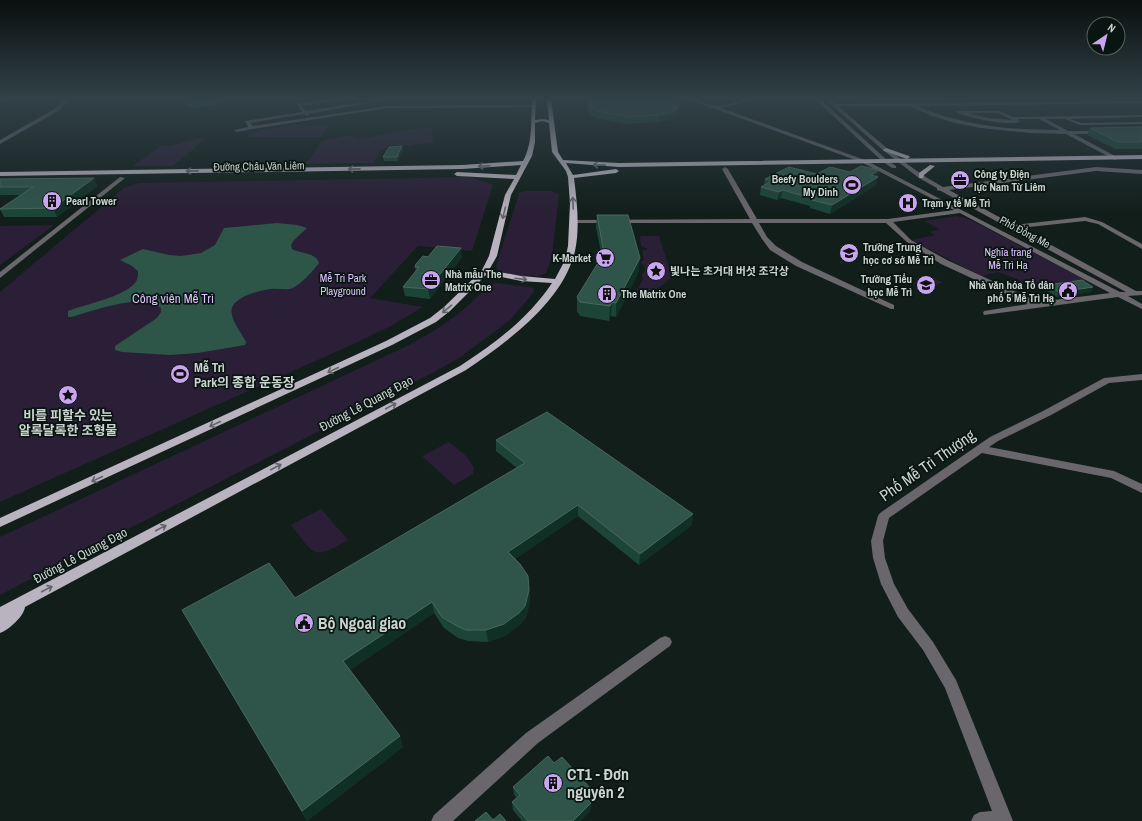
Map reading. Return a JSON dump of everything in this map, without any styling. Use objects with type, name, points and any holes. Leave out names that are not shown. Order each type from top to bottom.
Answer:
[{"type":"main road","points":[[0,523],[389,344],[428,322],[447,309],[485,271],[493,256],[508,195],[528,156],[532,137]]},
{"type":"main road","points":[[553,137],[555,152],[560,161],[569,171],[571,177],[620,168],[863,161],[930,163],[1142,163]]},
{"type":"main road","points":[[886,150],[930,163]]},
{"type":"main road","points":[[560,161],[620,168],[725,169],[894,167],[930,163],[1142,157]]},
{"type":"main road","points":[[921,178],[922,174],[930,163]]},
{"type":"main road","name":"Đường Châu Văn Liêm","points":[[41,180],[268,176],[467,170],[523,164]]},
{"type":"main road","points":[[268,176],[273,170]]},
{"type":"main road","name":"Đường Châu Văn Liêm","points":[[0,174],[273,170],[467,170],[517,177]]},
{"type":"main road","name":"Đường Lê Quang Đạo","points":[[0,614],[463,368],[497,344],[538,309],[566,266],[572,248],[574,222],[571,177]]},
{"type":"main road","points":[[0,178],[60,179]]},
{"type":"main road","points":[[485,271],[504,277],[527,280],[557,281]]},
{"type":"main road","points":[[0,626],[32,597]]},
{"type":"street","name":"Phố Đồng Me","points":[[797,137],[876,167],[1142,306]]},
{"type":"street","points":[[859,137],[885,161],[894,167]]},
{"type":"street","name":"Phố Đồng Me","points":[[872,137],[921,178],[1138,293]]},
{"type":"street","points":[[1077,137],[1115,158]]},
{"type":"street","points":[[725,169],[756,221],[764,238],[773,248],[799,264],[891,307]]},
{"type":"street","points":[[923,191],[1070,171],[1096,169],[1142,172]]},
{"type":"street","points":[[0,276],[122,178]]},
{"type":"street","points":[[574,222],[888,221],[961,211]]},
{"type":"street","points":[[995,228],[1085,219],[1100,223],[1142,247]]},
{"type":"street","points":[[888,221],[909,241],[944,262],[1035,304]]},
{"type":"street","points":[[987,313],[1035,304],[1138,293]]},
{"type":"street","name":"Phố Mễ Trì Thượng","points":[[1004,820],[951,685],[928,646],[903,613],[888,584],[879,558],[877,541],[884,516],[994,439],[1047,413],[1107,380],[1142,377]]},
{"type":"street","points":[[980,449],[1114,475],[1142,489]]},
{"type":"street","points":[[440,821],[532,738],[665,642]]},
{"type":"street","points":[[980,821],[1004,820]]},
{"type":"green space","points":[[339,137],[353,137],[356,139],[433,137],[434,143],[409,146],[390,145],[380,151],[374,163],[306,164],[322,141]]},
{"type":"green space","points":[[200,138],[206,138],[173,166],[133,166],[161,146],[170,146]]},
{"type":"green space","name":"Công viên Mễ Trì","points":[[471,177],[493,185],[472,251],[418,246],[370,298],[423,307],[391,326],[358,342],[0,502],[0,292],[124,188],[139,183]]},
{"type":"green space","points":[[525,191],[550,191],[559,194],[552,256],[546,273],[535,276],[504,273],[498,271],[496,266],[519,193]]},
{"type":"green space","name":"Nghĩa trang Mễ Trì Hạ","points":[[957,216],[969,219],[1087,281],[1035,289],[1014,278],[998,272],[981,276],[912,240],[935,235],[929,232],[939,229],[924,221]]},
{"type":"green space","points":[[0,226],[53,226],[0,265]]},
{"type":"green space","points":[[640,236],[659,236],[672,277],[660,287],[630,302],[643,279],[641,275],[645,271],[644,265],[641,263],[644,259],[642,251],[648,249],[641,246]]},
{"type":"green space","points":[[929,276],[943,282],[928,289],[914,283]]},
{"type":"green space","points":[[497,283],[530,287],[533,288],[534,292],[511,319],[459,358],[0,595],[0,537],[409,345],[462,311],[486,287]]},
{"type":"green space","points":[[449,442],[466,456],[474,467],[473,474],[454,485],[422,456]]},
{"type":"green space","points":[[321,509],[348,540],[327,551],[315,552],[305,543],[291,525]]},
{"type":"shaded area","points":[[277,223],[297,225],[307,228],[294,240],[291,245],[292,249],[311,255],[317,259],[319,263],[306,278],[294,288],[260,291],[246,296],[234,304],[232,315],[246,342],[245,345],[198,353],[170,355],[122,352],[115,350],[115,346],[157,318],[161,312],[161,308],[142,302],[117,304],[68,317],[68,311],[104,300],[122,292],[135,283],[138,271],[120,260],[143,249],[181,256],[201,253],[215,245],[224,228]]},
{"type":"building","points":[[1109,137],[1142,137],[1142,142],[1118,142]]},
{"type":"building","points":[[402,146],[397,157],[383,157],[389,147]]},
{"type":"building","points":[[861,166],[879,170],[871,175],[878,177],[832,205],[783,190],[779,192],[761,187],[772,181],[765,179],[789,167],[817,174],[830,167],[850,172]]},
{"type":"building","points":[[94,178],[53,208],[0,209],[33,187],[0,187],[0,179]]},
{"type":"building","points":[[597,215],[628,215],[640,258],[616,303],[612,302],[610,306],[580,302],[577,297],[604,253]]},
{"type":"building","points":[[437,246],[461,248],[428,289],[403,287],[419,267],[415,267],[416,264],[423,256],[428,257]]},
{"type":"building","points":[[1082,280],[1093,287],[1059,292],[1048,285]]},
{"type":"building","name":"Bộ Ngoại giao","points":[[547,412],[693,514],[640,554],[578,505],[508,552],[520,564],[528,576],[529,590],[525,606],[519,613],[504,624],[486,630],[466,630],[442,617],[432,602],[343,661],[400,736],[302,811],[182,610],[269,563],[295,598],[525,463],[496,440]]},
{"type":"building","name":"CT1 - Đơn nguyên 2","points":[[548,756],[554,763],[562,757],[591,789],[584,796],[591,803],[573,821],[528,821],[512,802],[520,795],[513,787]]},
{"type":"building","points":[[486,812],[493,820],[500,814],[506,821],[475,821]]},
{"type":"place","name":"Công ty Điện lực Nam Từ Liêm","points":[[960,180]]},
{"type":"place","name":"Beefy Boulders My Dinh","points":[[852,185]]},
{"type":"place","name":"Pearl Tower","points":[[52,201]]},
{"type":"place","name":"Trạm y tế Mễ Trì","points":[[908,203]]},
{"type":"place","name":"Trường Trung học cơ sở Mễ Trì","points":[[849,253]]},
{"type":"place","name":"K-Market","points":[[605,258]]},
{"type":"place","name":"빛나는 초거대 버섯 조각상","points":[[656,271]]},
{"type":"place","name":"Nhà mẫu The Matrix One","points":[[431,280]]},
{"type":"place","name":"Trường Tiểu học Mễ Trì","points":[[926,285]]},
{"type":"place","name":"Nhà văn hóa Tổ dân phố 5 Mễ Trì Hạ","points":[[1068,291]]},
{"type":"place","name":"The Matrix One","points":[[607,294]]},
{"type":"place","name":"Mễ Trì Park의 종합 운동장","points":[[180,374]]},
{"type":"place","name":"비를 피할수 있는 알록달록한 조형물","points":[[68,395]]},
{"type":"place","name":"Bộ Ngoại giao","points":[[304,623]]},
{"type":"place","name":"CT1 - Đơn nguyên 2","points":[[553,783]]},
{"type":"park label","name":"Mễ Trì Park Playground","points":[[343,284]]}]
